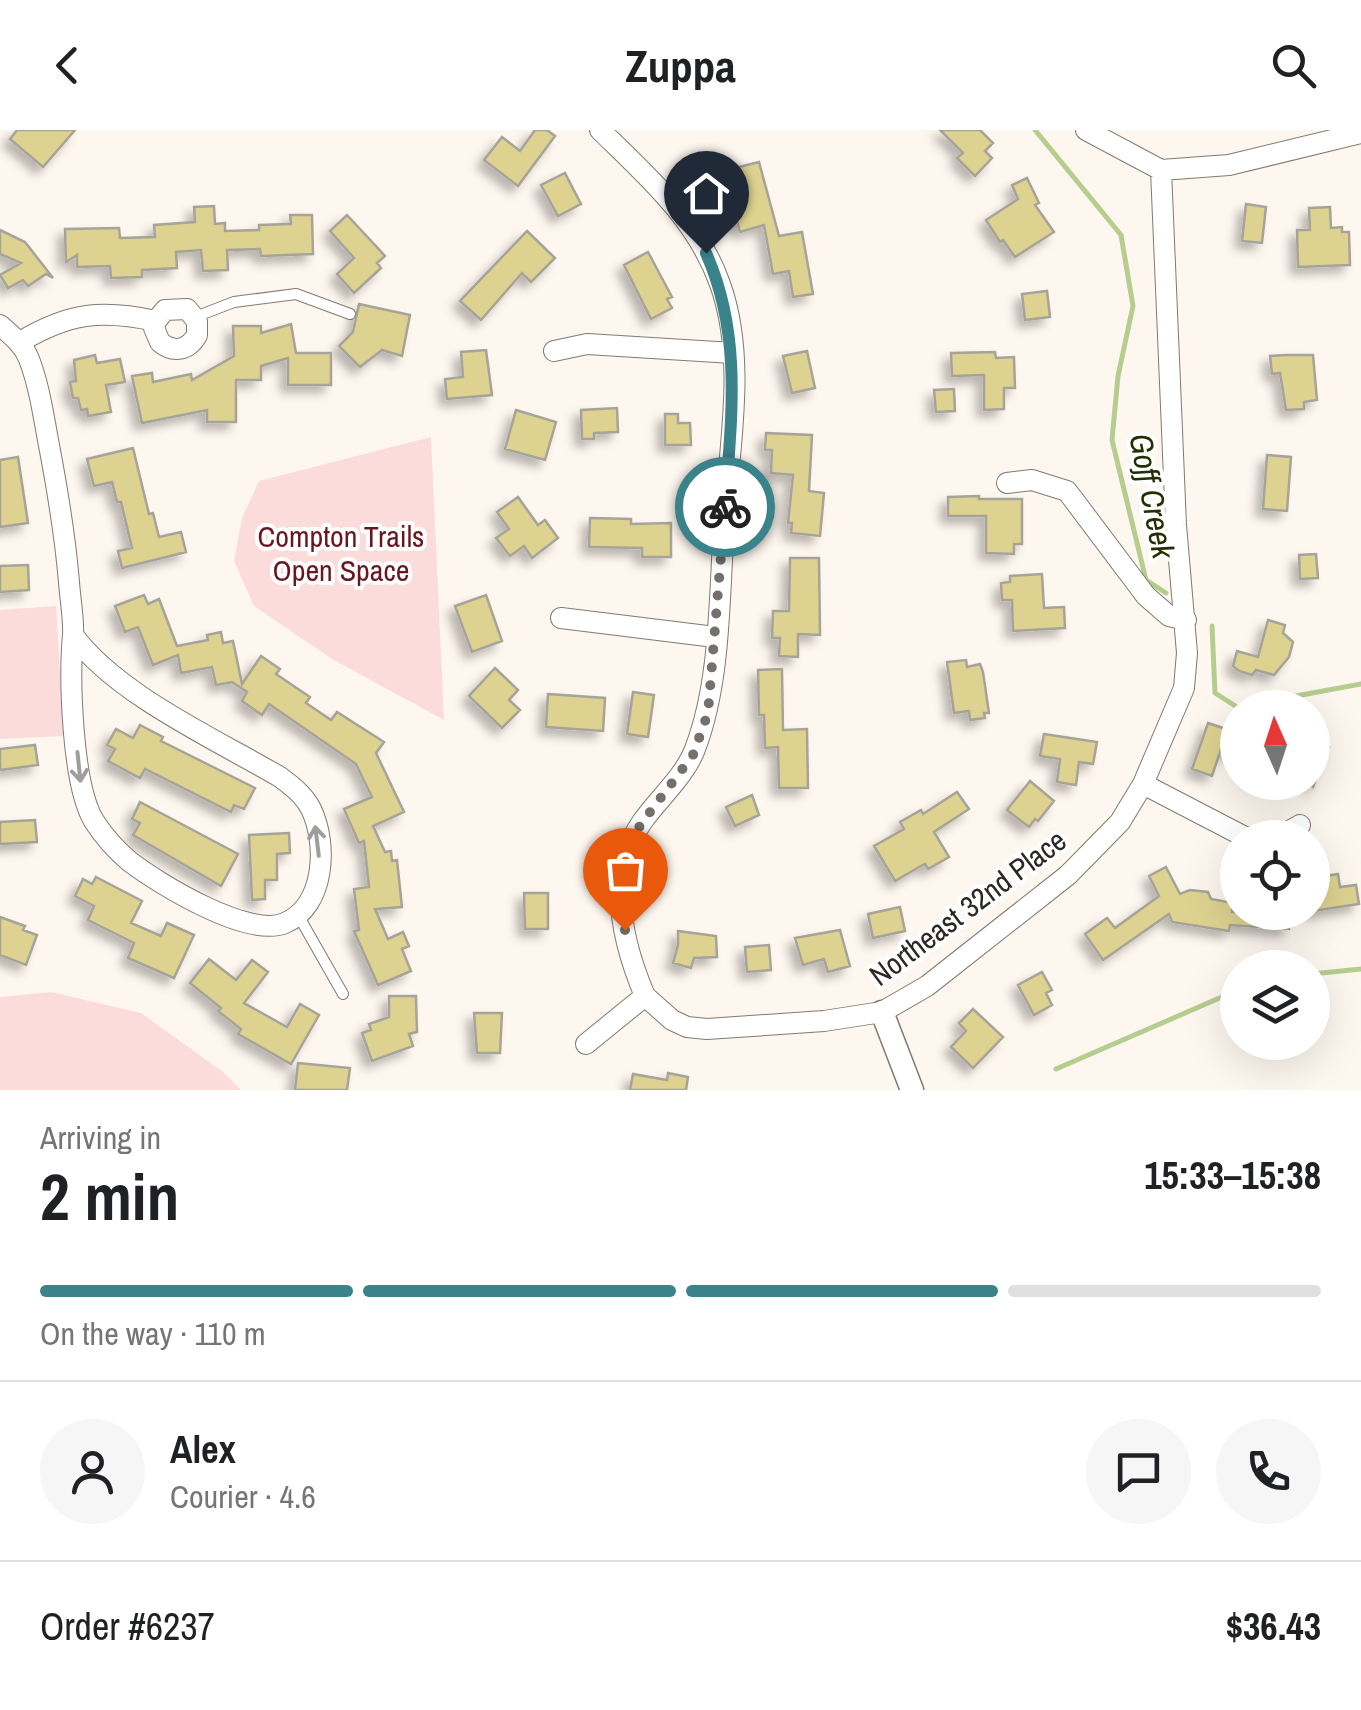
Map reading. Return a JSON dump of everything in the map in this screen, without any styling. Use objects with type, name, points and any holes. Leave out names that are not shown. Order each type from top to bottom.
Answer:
[{"type":"street","points":[[586,1044],[646,996],[633,968],[625,930],[620,872],[625,851],[641,824],[693,755],[708,713],[733,353],[721,286],[687,221],[669,197],[600,130]]},
{"type":"street","points":[[1086,130],[1161,170],[1229,165],[1361,133]]},
{"type":"street","name":"Northeast 32nd Place","points":[[646,996],[672,1020],[687,1027],[707,1029],[824,1021],[882,1012],[927,986],[1068,876],[1120,822],[1143,784],[1184,688],[1186,620],[1176,525],[1161,170]]},
{"type":"street","points":[[172,307],[187,309],[194,317],[197,336],[180,350],[166,347],[154,328],[156,321],[172,307]]},
{"type":"street","points":[[20,342],[73,316],[132,316],[156,321]]},
{"type":"street","points":[[0,326],[20,342],[38,388],[55,475],[66,542],[73,635],[70,646],[83,793],[93,819],[127,860],[235,921],[263,928],[284,924],[298,915],[317,886],[320,864],[319,835],[312,810],[300,793],[280,777],[117,681],[90,659],[73,635]]},
{"type":"street","points":[[554,351],[587,344],[733,353]]},
{"type":"street","points":[[1007,482],[1032,480],[1068,491],[1146,596],[1170,616],[1186,620]]},
{"type":"street","points":[[561,618],[715,637]]},
{"type":"street","points":[[75,710],[93,684],[117,681]]},
{"type":"street","points":[[1143,784],[1220,823]]},
{"type":"street","points":[[882,1012],[912,1090]]},
{"type":"lane","points":[[194,317],[234,302],[296,294],[350,314]]},
{"type":"lane","points":[[298,915],[343,994]]},
{"type":"green space","name":"Compton Trails Open Space","points":[[431,437],[444,720],[332,659],[254,606],[234,561],[242,518],[259,481]]},
{"type":"green space","points":[[56,606],[64,736],[0,739],[0,610]]},
{"type":"green space","points":[[51,992],[141,1013],[223,1072],[241,1090],[0,1090],[0,997]]},
{"type":"building","points":[[17,130],[75,130],[43,167],[10,139]]},
{"type":"building","points":[[535,130],[547,130],[555,136],[518,186],[484,160],[502,137],[520,151]]},
{"type":"building","points":[[940,130],[980,130],[993,143],[985,151],[992,158],[975,176],[957,158],[963,153]]},
{"type":"building","points":[[759,162],[779,236],[802,232],[813,294],[793,297],[789,271],[773,274],[764,225],[740,232],[723,171]]},
{"type":"building","points":[[565,173],[581,204],[558,216],[541,185]]},
{"type":"building","points":[[1027,178],[1039,203],[1035,205],[1054,232],[1015,257],[986,220],[1018,199],[1012,185]]},
{"type":"building","points":[[1246,204],[1266,207],[1262,243],[1242,241]]},
{"type":"building","points":[[214,206],[215,224],[225,223],[225,231],[259,230],[259,225],[291,224],[290,215],[312,215],[313,254],[261,256],[260,249],[227,250],[228,270],[203,271],[201,250],[176,252],[177,268],[142,270],[142,277],[111,278],[110,266],[77,267],[77,255],[66,262],[65,229],[119,228],[120,238],[155,237],[154,225],[195,222],[194,207]]},
{"type":"building","points":[[1330,207],[1331,228],[1342,227],[1342,232],[1349,232],[1350,265],[1298,267],[1297,230],[1310,230],[1309,208]]},
{"type":"building","points":[[347,215],[385,256],[377,263],[381,268],[354,293],[337,274],[354,258],[330,231]]},
{"type":"building","points":[[0,230],[25,242],[53,278],[46,274],[28,286],[23,280],[8,288],[0,275],[21,263],[0,254]]},
{"type":"building","points":[[527,231],[555,258],[531,282],[522,273],[481,320],[460,301]]},
{"type":"building","points":[[648,252],[672,297],[667,299],[672,308],[651,319],[624,265]]},
{"type":"building","points":[[1047,291],[1050,317],[1025,320],[1022,294]]},
{"type":"building","points":[[359,304],[410,315],[402,356],[382,350],[360,367],[339,346],[353,332]]},
{"type":"building","points":[[291,324],[296,353],[331,353],[331,385],[288,385],[288,358],[261,366],[261,380],[236,380],[236,422],[207,422],[207,410],[142,423],[132,376],[152,373],[153,382],[191,374],[192,380],[234,356],[233,326],[261,326],[261,333]]},
{"type":"building","points":[[486,350],[492,395],[447,399],[445,379],[463,377],[461,352]]},
{"type":"building","points":[[807,351],[815,388],[792,393],[783,356]]},
{"type":"building","points":[[995,352],[996,358],[1014,357],[1015,388],[1004,388],[1004,409],[984,410],[984,375],[952,376],[951,353]]},
{"type":"building","points":[[95,355],[97,363],[120,359],[125,382],[106,385],[111,412],[88,416],[87,409],[81,410],[78,398],[73,398],[70,382],[76,381],[74,360]]},
{"type":"building","points":[[1313,355],[1317,400],[1304,402],[1304,409],[1286,410],[1280,373],[1272,374],[1270,356]]},
{"type":"building","points":[[954,389],[955,411],[936,412],[934,390]]},
{"type":"building","points":[[617,408],[618,432],[594,433],[594,439],[582,439],[581,410]]},
{"type":"building","points":[[516,410],[556,422],[545,460],[505,449]]},
{"type":"building","points":[[665,414],[678,414],[678,423],[690,423],[691,445],[665,445]]},
{"type":"building","points":[[766,433],[812,435],[809,491],[824,493],[820,536],[791,533],[792,523],[788,523],[793,475],[771,473],[772,450],[765,450]]},
{"type":"building","points":[[133,448],[149,514],[153,513],[159,537],[181,532],[186,552],[122,568],[118,551],[132,548],[121,502],[117,502],[112,482],[94,486],[87,459]]},
{"type":"building","points":[[1267,455],[1291,457],[1287,511],[1263,509]]},
{"type":"building","points":[[18,457],[28,523],[0,527],[0,460]]},
{"type":"building","points":[[518,497],[538,525],[545,520],[558,538],[532,558],[524,546],[510,556],[496,538],[509,529],[497,512]]},
{"type":"building","points":[[948,497],[1022,499],[1022,544],[1014,544],[1014,554],[986,553],[986,516],[948,516]]},
{"type":"building","points":[[590,518],[631,519],[631,524],[671,523],[671,557],[642,557],[642,548],[589,547]]},
{"type":"building","points":[[1316,554],[1318,578],[1300,579],[1299,555]]},
{"type":"building","points":[[790,558],[819,558],[820,635],[798,634],[798,657],[779,656],[780,638],[772,638],[773,611],[789,611]]},
{"type":"building","points":[[28,565],[29,590],[0,592],[0,566]]},
{"type":"building","points":[[1042,574],[1044,608],[1064,607],[1065,628],[1013,631],[1012,600],[1002,600],[1001,583],[1010,582],[1010,576]]},
{"type":"building","points":[[144,595],[148,604],[159,599],[177,646],[208,640],[207,635],[221,632],[223,643],[233,641],[242,684],[261,656],[280,669],[276,674],[310,697],[306,703],[331,720],[337,712],[384,742],[376,753],[404,812],[373,826],[385,852],[391,851],[392,861],[397,860],[402,907],[375,909],[388,939],[403,932],[409,946],[402,949],[411,971],[378,985],[354,931],[359,930],[354,889],[369,887],[364,841],[359,843],[344,809],[372,797],[356,764],[269,704],[262,715],[242,701],[247,692],[232,682],[216,685],[212,667],[181,673],[178,655],[153,665],[138,627],[125,632],[115,606]]},
{"type":"building","points":[[486,595],[502,641],[472,652],[455,606]]},
{"type":"building","points":[[1268,620],[1285,625],[1283,633],[1293,642],[1289,657],[1274,675],[1239,671],[1233,666],[1237,651],[1258,657]]},
{"type":"building","points":[[966,660],[967,667],[980,664],[983,672],[989,713],[984,713],[985,718],[970,720],[969,711],[954,713],[947,662]]},
{"type":"building","points":[[495,668],[518,690],[509,700],[520,710],[502,728],[469,696]]},
{"type":"building","points":[[782,669],[783,730],[807,729],[808,788],[779,788],[778,747],[765,748],[764,715],[759,715],[758,670]]},
{"type":"building","points":[[633,692],[654,695],[648,737],[627,734]]},
{"type":"building","points":[[548,694],[605,698],[603,731],[546,727]]},
{"type":"building","points":[[1208,723],[1220,727],[1220,752],[1212,776],[1192,769]]},
{"type":"building","points":[[140,725],[163,737],[161,741],[255,788],[244,809],[234,805],[231,812],[145,769],[140,778],[108,761],[115,749],[107,745],[116,729],[133,738]]},
{"type":"building","points":[[1044,734],[1097,742],[1093,764],[1079,762],[1076,785],[1057,782],[1060,759],[1040,756]]},
{"type":"building","points":[[35,745],[38,765],[0,770],[0,749]]},
{"type":"building","points":[[1030,781],[1054,801],[1029,827],[1007,810]]},
{"type":"building","points":[[957,792],[969,809],[934,832],[949,857],[928,869],[925,864],[895,881],[874,846],[904,829],[900,822],[921,810],[923,814]]},
{"type":"building","points":[[752,795],[759,815],[735,826],[726,807]]},
{"type":"building","points":[[140,802],[238,854],[221,886],[133,835],[140,823],[132,819]]},
{"type":"building","points":[[35,820],[37,842],[0,844],[0,822]]},
{"type":"building","points":[[289,833],[290,853],[277,854],[277,880],[265,880],[265,899],[252,900],[249,835]]},
{"type":"building","points":[[1166,867],[1180,894],[1190,890],[1208,892],[1211,899],[1220,901],[1220,930],[1172,922],[1169,914],[1103,960],[1085,934],[1107,918],[1115,928],[1159,896],[1149,876]]},
{"type":"building","points":[[1338,874],[1340,887],[1356,885],[1359,904],[1330,908],[1330,875]]},
{"type":"building","points":[[96,877],[142,901],[131,923],[161,936],[167,923],[194,935],[174,978],[128,958],[134,943],[88,920],[94,906],[75,896],[83,879],[92,884]]},
{"type":"building","points":[[524,893],[548,893],[548,929],[525,929]]},
{"type":"building","points":[[900,907],[905,931],[873,938],[868,914]]},
{"type":"building","points":[[0,917],[37,935],[26,965],[0,955]]},
{"type":"building","points":[[840,930],[850,966],[828,972],[824,959],[803,965],[795,938]]},
{"type":"building","points":[[678,931],[716,936],[717,957],[694,958],[691,968],[673,963]]},
{"type":"building","points":[[769,945],[771,970],[747,972],[745,947]]},
{"type":"building","points":[[209,959],[236,980],[252,960],[268,972],[244,1003],[287,1027],[300,1004],[319,1015],[291,1064],[238,1034],[241,1029],[190,983]]},
{"type":"building","points":[[1042,972],[1052,990],[1046,993],[1052,1005],[1034,1015],[1018,985]]},
{"type":"building","points":[[389,996],[416,996],[417,1032],[409,1034],[413,1046],[372,1061],[362,1033],[371,1030],[369,1024],[389,1017]]},
{"type":"building","points":[[973,1009],[1003,1037],[973,1068],[951,1047],[966,1031],[959,1023]]},
{"type":"building","points":[[474,1013],[502,1013],[500,1053],[477,1053]]},
{"type":"building","points":[[298,1063],[350,1068],[347,1090],[295,1090]]},
{"type":"building","points":[[668,1073],[688,1077],[686,1090],[630,1090],[633,1074],[667,1080]]},
{"type":"waterway","name":"Goff Creek","points":[[1035,130],[1121,235],[1133,306],[1118,376],[1112,440],[1146,580],[1166,593]]},
{"type":"waterway","name":"Goff Creek","points":[[1212,626],[1215,693],[1237,707],[1361,684]]},
{"type":"waterway","name":"Goff Creek","points":[[1330,972],[1361,969]]},
{"type":"waterway","name":"Goff Creek","points":[[1056,1069],[1220,998]]},
{"type":"way so far","points":[[625,930],[620,872],[625,851],[693,755],[708,713],[725,507]]},
{"type":"route","points":[[706,253],[721,286],[733,353],[725,507]]}]
